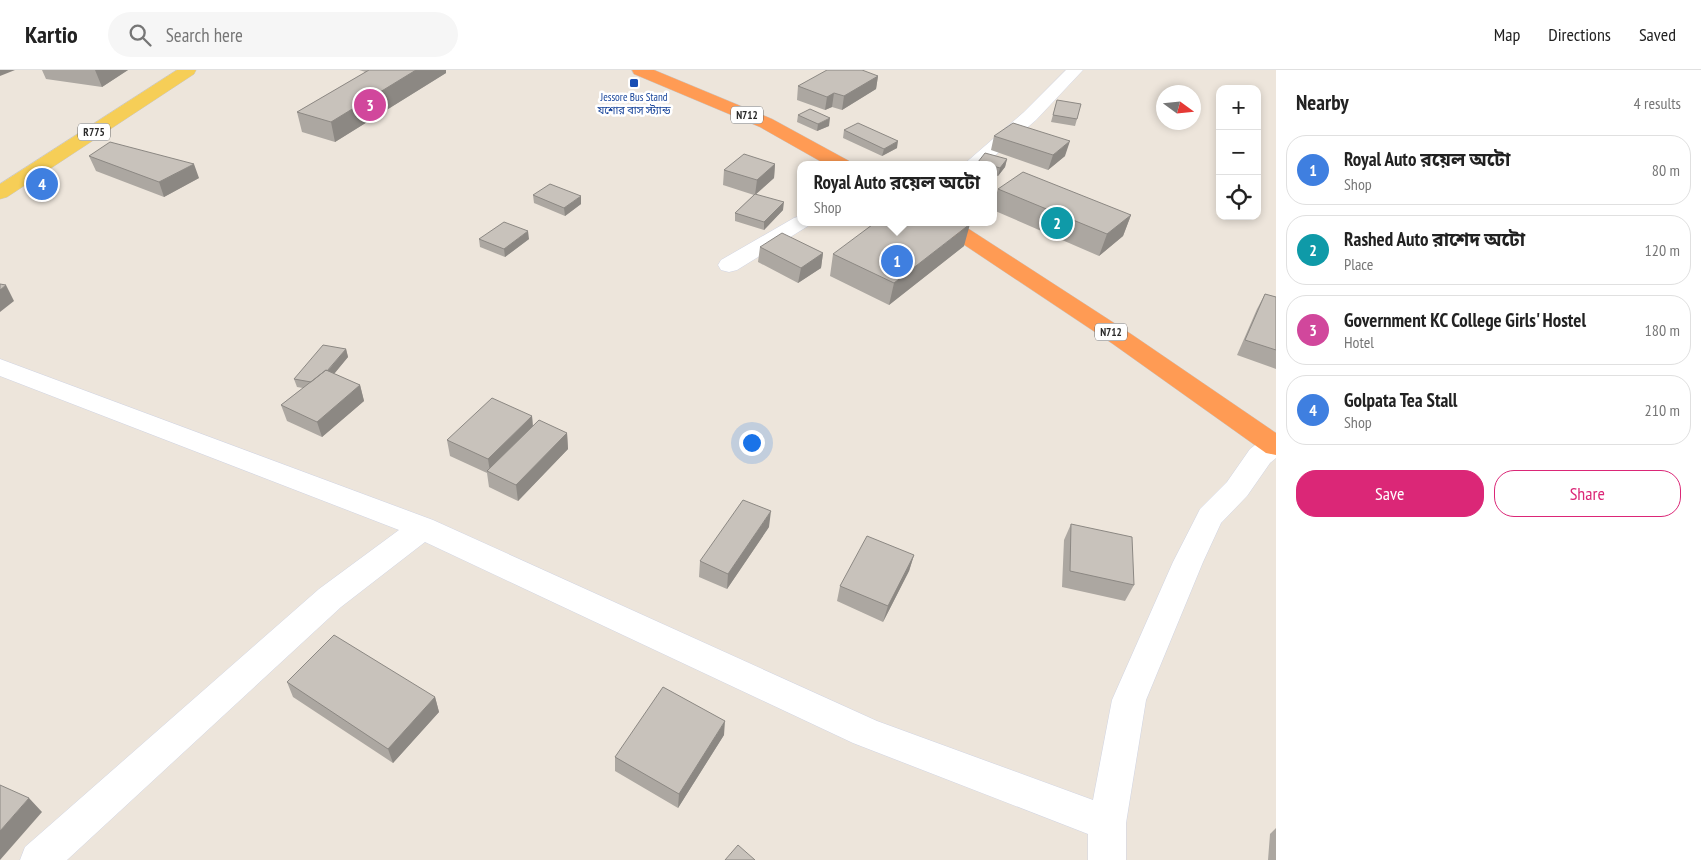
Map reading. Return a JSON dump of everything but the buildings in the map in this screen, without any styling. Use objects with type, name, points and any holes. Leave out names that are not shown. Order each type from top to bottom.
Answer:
[{"type":"highway","name":"N712","points":[[631,70],[644,72],[766,123],[835,161]]},
{"type":"highway","name":"N712","points":[[949,226],[1122,340],[1275,445]]},
{"type":"main road","name":"R775","points":[[0,174],[163,70]]},
{"type":"main road","name":"R775","points":[[0,193],[188,70]]},
{"type":"street","points":[[977,161],[1030,116],[1075,70]]},
{"type":"street","points":[[729,266],[797,224]]},
{"type":"street","points":[[0,367],[423,528],[864,732],[1107,823]]},
{"type":"street","points":[[1107,860],[1107,823],[1129,700],[1188,562],[1210,517],[1237,488],[1260,456],[1275,445]]},
{"type":"street","points":[[40,860],[330,598],[423,528]]},
{"type":"place","name":"Jessore Bus Stand যশোর বাস স্ট্যান্ড","points":[[634,83]]},
{"type":"place","name":"Government KC College Girls' Hostel","points":[[370,105]]},
{"type":"place","name":"Golpata Tea Stall","points":[[42,184]]},
{"type":"place","name":"Rashed Auto রাশেদ অটো","points":[[1057,223]]},
{"type":"place","name":"Royal Auto রয়েল অটো","points":[[897,261]]}]
